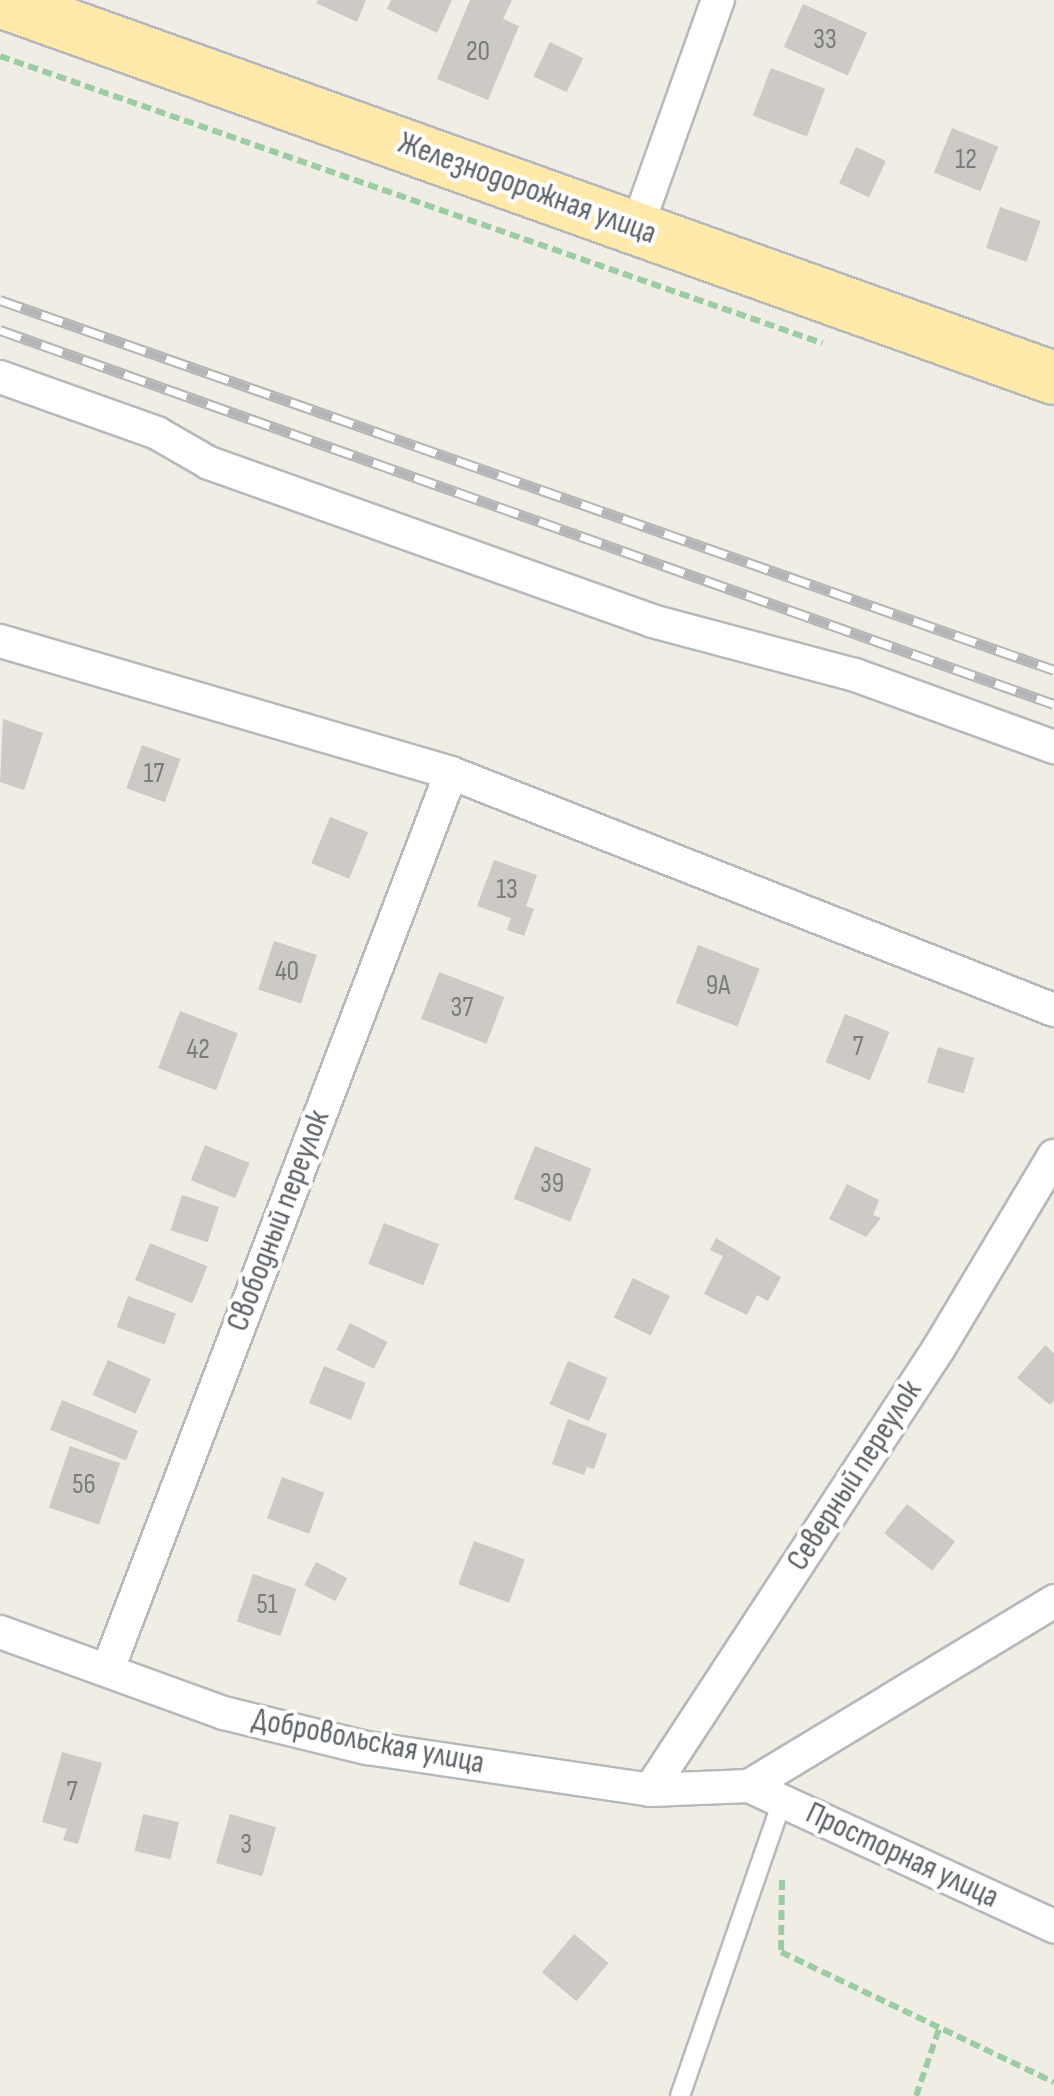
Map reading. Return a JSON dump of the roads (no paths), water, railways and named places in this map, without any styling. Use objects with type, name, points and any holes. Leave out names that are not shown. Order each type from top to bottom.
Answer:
[{"type":"main road","name":"Железнодорожная улица","points":[[0,2],[1054,378]]},
{"type":"street","points":[[637,227],[718,0]]},
{"type":"street","points":[[0,377],[156,433],[209,463],[652,620],[856,675],[1054,747]]},
{"type":"street","points":[[0,640],[450,772],[1054,1010]]},
{"type":"street","name":"Свободный переулок","points":[[108,1669],[450,772]]},
{"type":"street","name":"Северный переулок","points":[[650,1790],[939,1348],[1054,1156]]},
{"type":"street","points":[[750,1786],[1054,1601]]},
{"type":"street","name":"Добровольская улица","points":[[0,1632],[224,1713],[367,1748],[650,1790],[750,1786]]},
{"type":"street","name":"Просторная улица","points":[[750,1786],[1054,1926]]},
{"type":"lane","points":[[680,2096],[782,1801]]},
{"type":"railway","points":[[0,300],[1054,670]]},
{"type":"railway","points":[[0,330],[1054,704]]}]
